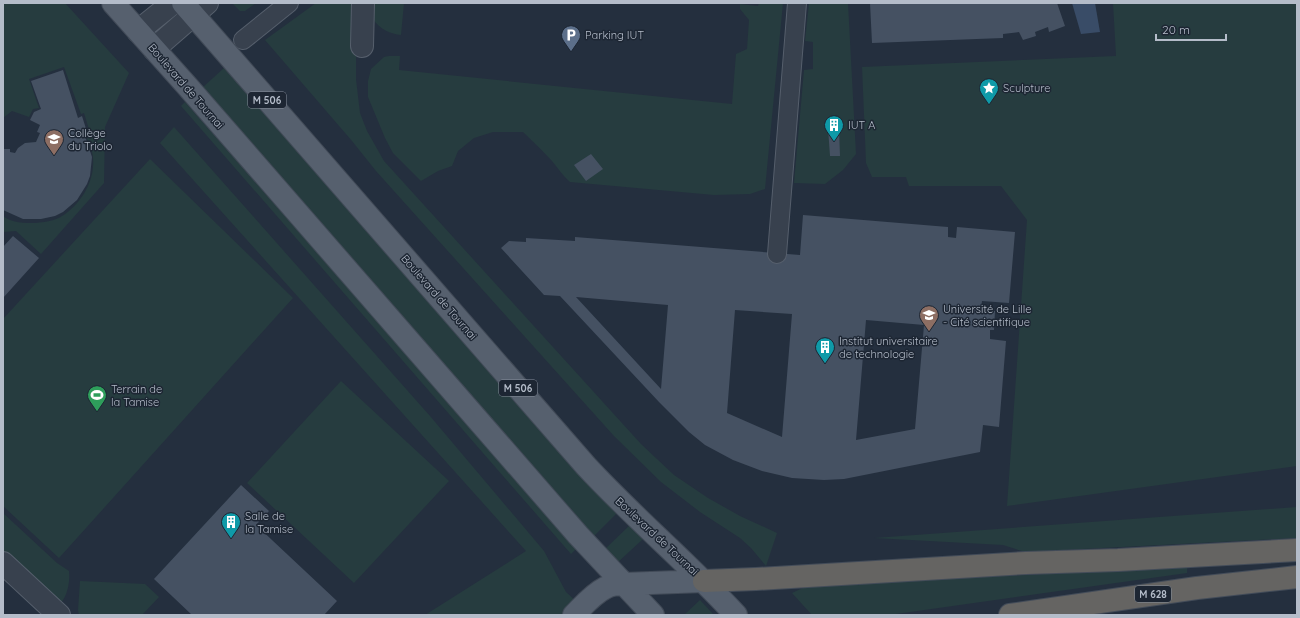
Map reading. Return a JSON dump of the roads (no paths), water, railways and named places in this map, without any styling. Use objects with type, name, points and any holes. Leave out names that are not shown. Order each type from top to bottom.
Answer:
[{"type":"highway","points":[[704,581],[756,580],[1018,564],[1297,550]]},
{"type":"highway","name":"M 628","points":[[1010,615],[1197,588],[1297,577]]},
{"type":"main road","name":"Boulevard de Tournai","points":[[113,3],[582,539],[653,615]]},
{"type":"main road","name":"Boulevard de Tournai","points":[[194,7],[586,466],[620,502],[704,581]]},
{"type":"main road","points":[[574,615],[605,587],[624,584],[704,581]]},
{"type":"main road","name":"M 506","points":[[704,581],[736,615]]},
{"type":"street","points":[[138,31],[173,3]]},
{"type":"street","points":[[243,40],[289,3]]},
{"type":"street","points":[[362,46],[363,3]]},
{"type":"street","points":[[777,254],[797,3]]},
{"type":"street","points":[[154,49],[194,7]]},
{"type":"street","points":[[3,563],[59,615]]},
{"type":"water","points":[[1072,3],[1095,3],[1100,32],[1081,34]]},
{"type":"place","name":"Parking IUT","points":[[571,52]]},
{"type":"place","name":"Sculpture","points":[[989,105]]},
{"type":"place","name":"IUT A","points":[[834,142]]},
{"type":"place","name":"Collège du Triolo","points":[[54,156]]},
{"type":"place","name":"Université de Lille ‐ Cité scientifique","points":[[929,332]]},
{"type":"place","name":"Institut universitaire de technologie","points":[[825,364]]},
{"type":"place","name":"Terrain de la Tamise","points":[[97,412]]},
{"type":"place","name":"Salle de la Tamise","points":[[231,539]]}]
